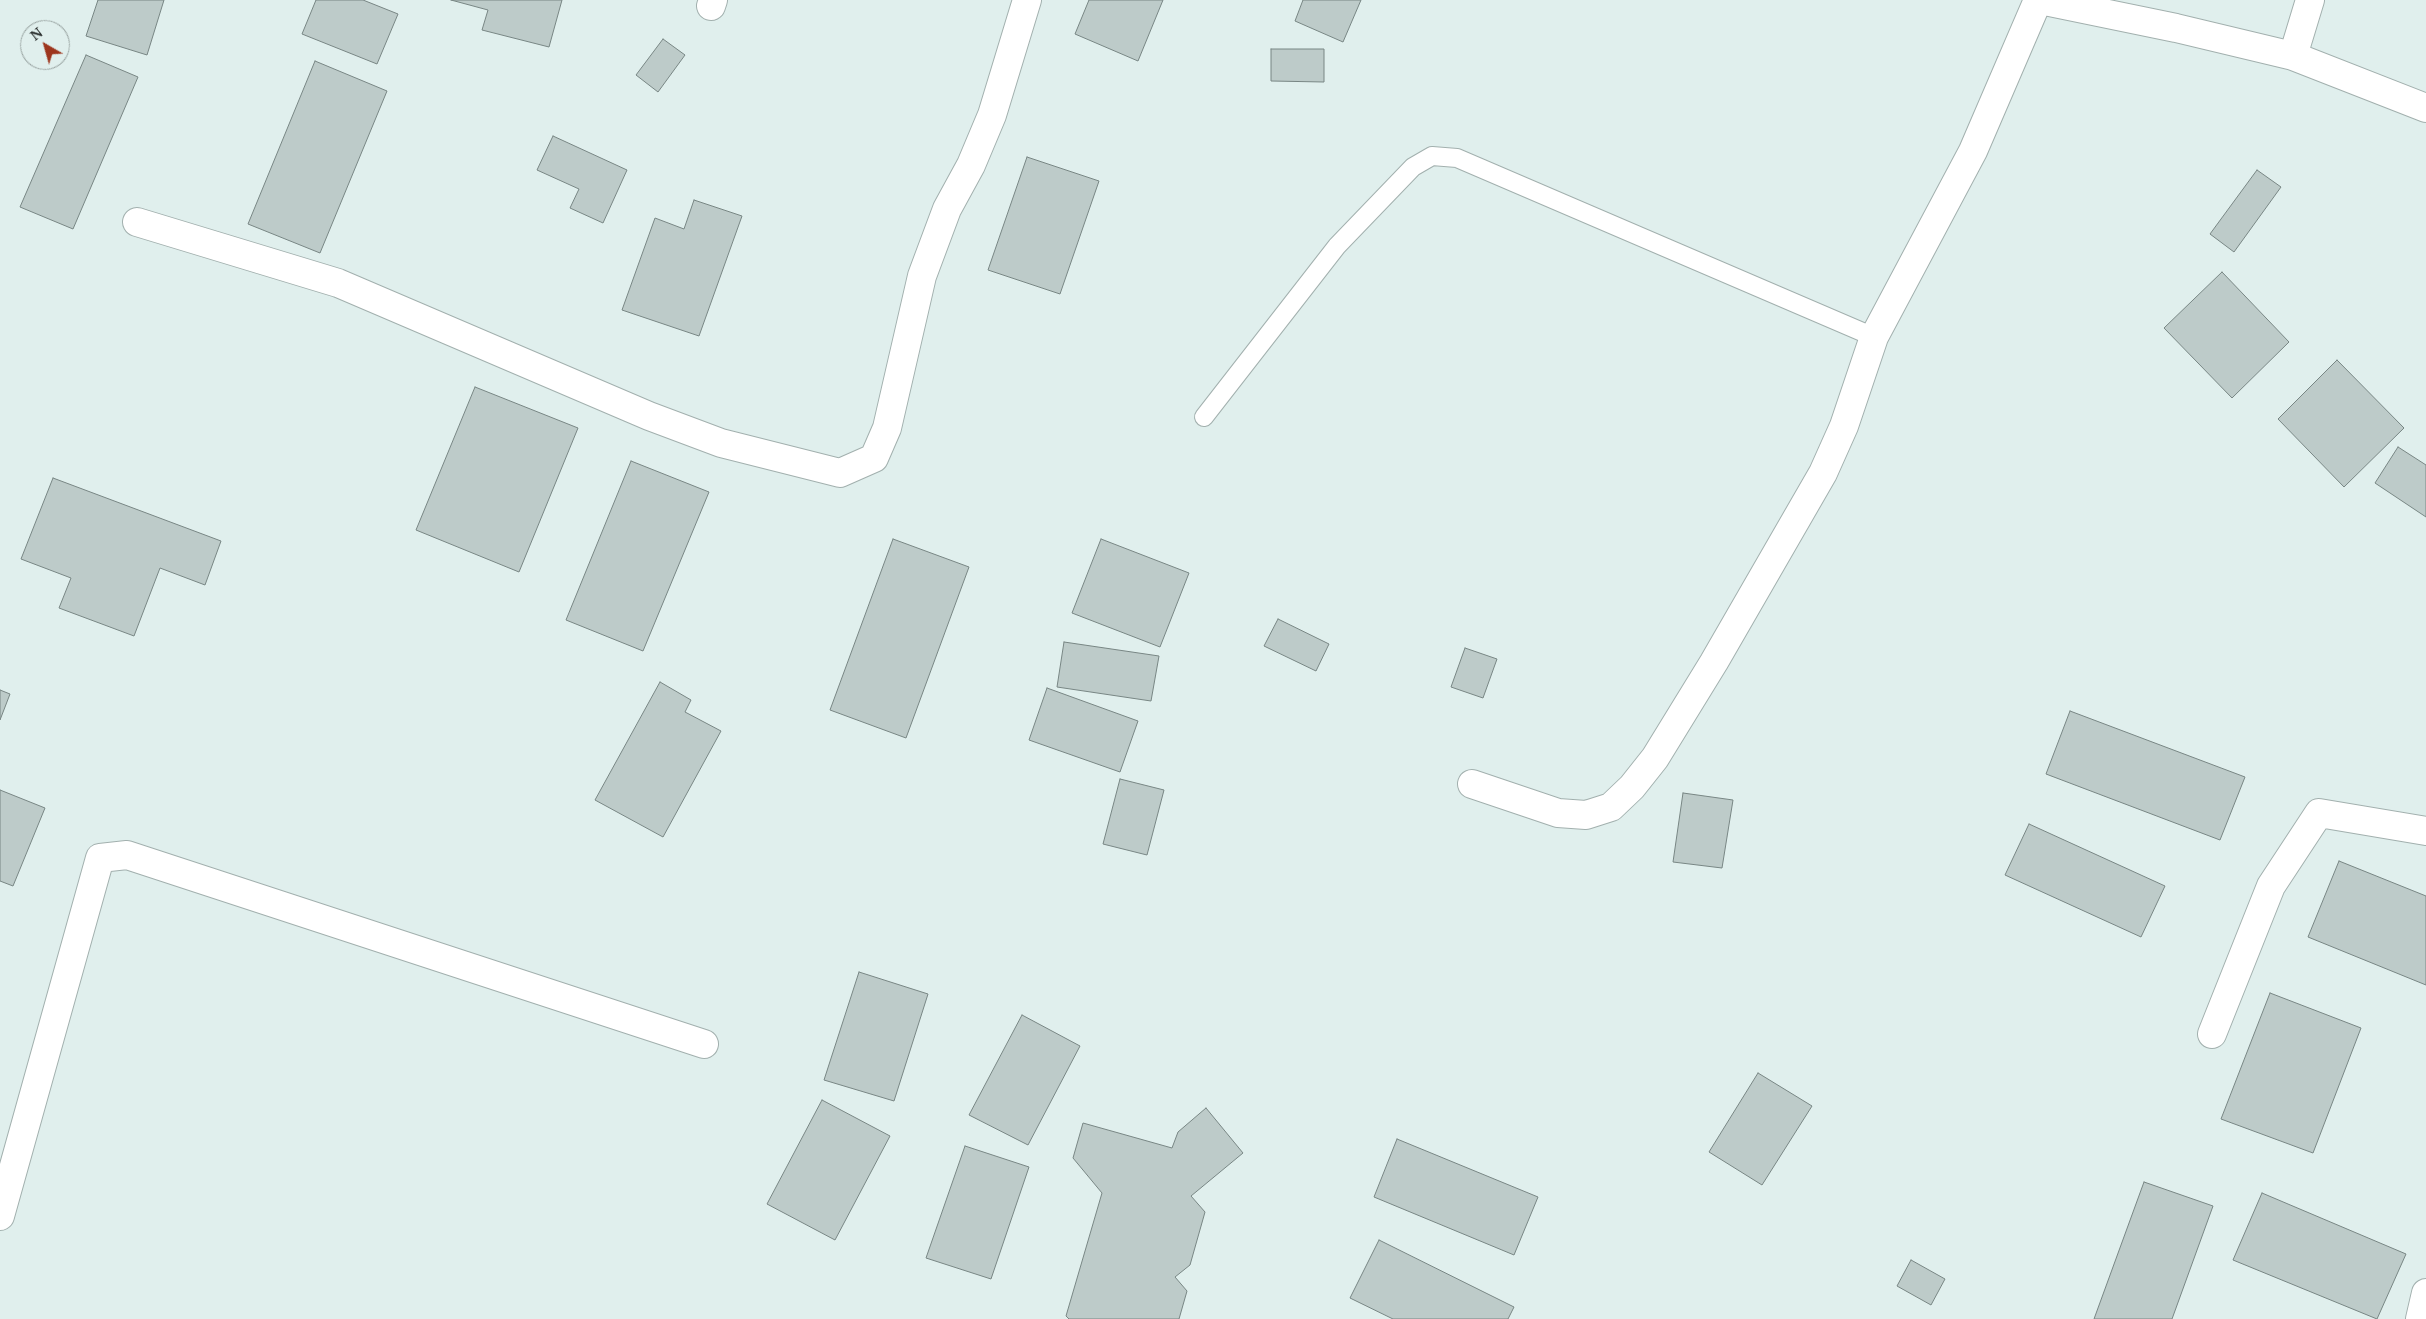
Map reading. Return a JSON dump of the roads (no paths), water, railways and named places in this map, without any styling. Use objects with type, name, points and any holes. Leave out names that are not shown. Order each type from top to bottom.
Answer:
[{"type":"street","points":[[137,222],[338,283],[649,416],[721,442],[840,473],[874,458],[887,428],[922,276],[947,209],[971,165],[992,115],[1026,0]]},
{"type":"street","points":[[1472,784],[1558,813],[1586,815],[1610,807],[1632,787],[1655,758],[1709,670],[1822,473],[1844,426],[1874,337],[1973,150],[2039,0],[2176,28],[2292,56],[2426,108]]},
{"type":"street","points":[[2292,56],[2310,0]]},
{"type":"street","points":[[2212,1034],[2271,886],[2319,812],[2426,831]]},
{"type":"street","points":[[0,1216],[100,858],[127,855],[704,1044]]},
{"type":"street","points":[[2420,1319],[2426,1293]]},
{"type":"lane","points":[[1204,417],[1337,246],[1413,167],[1432,156],[1457,158],[1874,337]]}]
